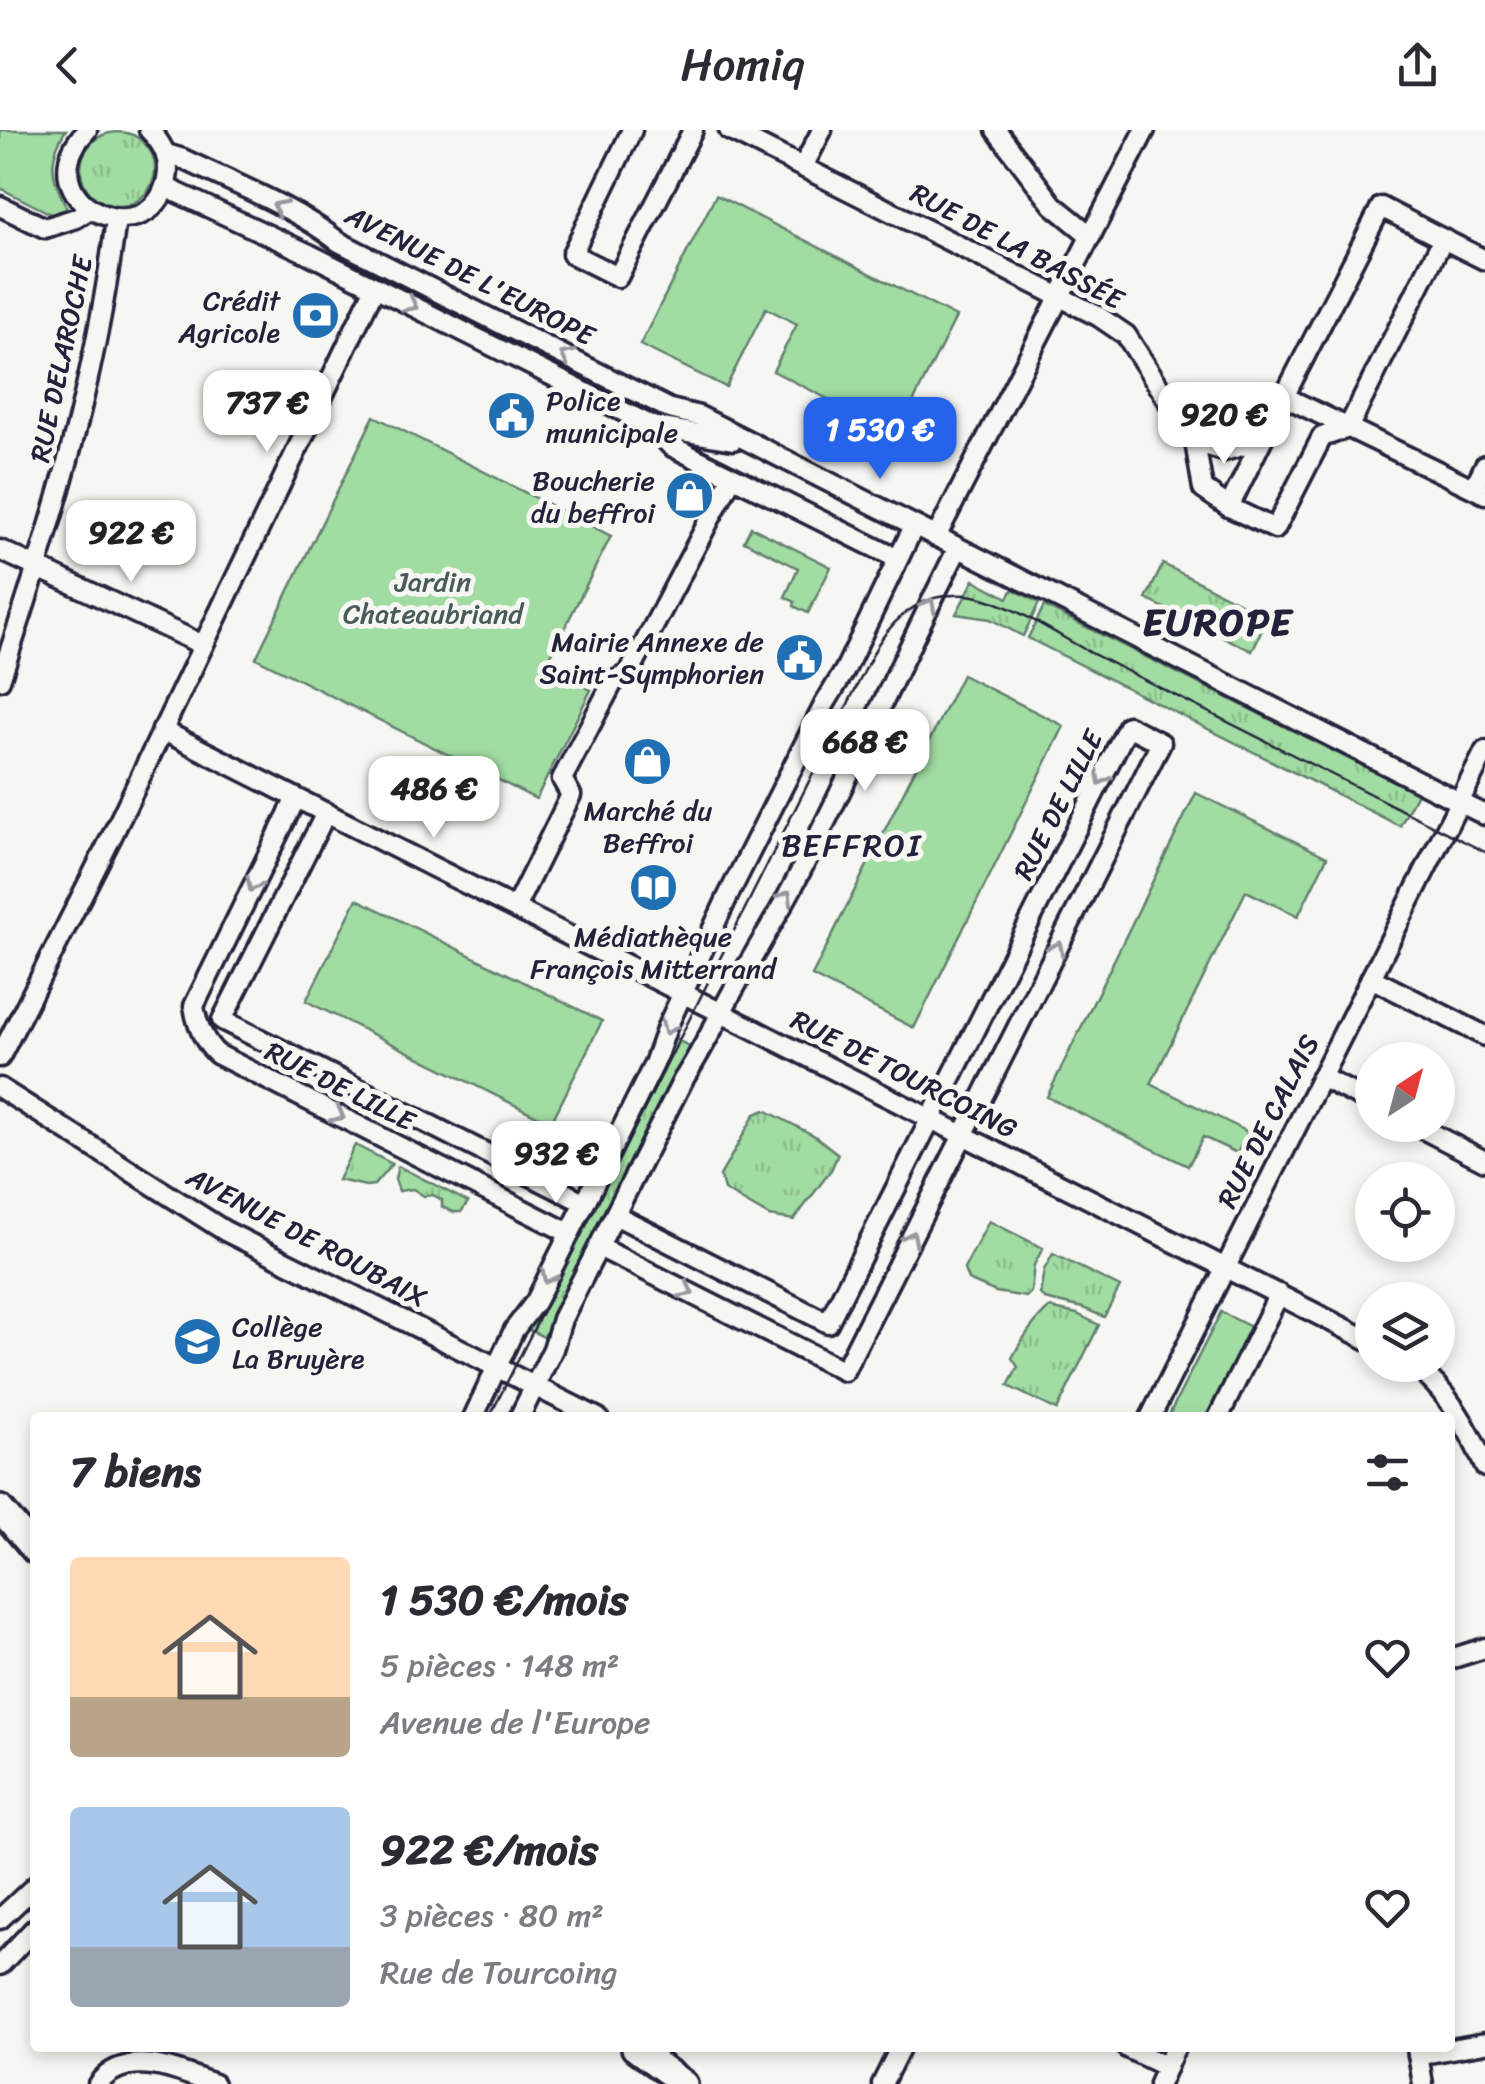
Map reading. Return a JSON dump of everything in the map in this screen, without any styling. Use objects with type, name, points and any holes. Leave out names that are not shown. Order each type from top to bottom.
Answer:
[{"type":"main road","points":[[0,1510],[30,1544]]},
{"type":"main road","points":[[640,2052],[684,2084]]},
{"type":"street","points":[[88,130],[71,154],[71,185],[90,209],[116,218],[145,211],[165,187],[166,154],[149,130]]},
{"type":"street","points":[[632,130],[572,254],[618,277],[693,130]]},
{"type":"street","name":"RUE DE LA BASSÉE","points":[[729,130],[1060,296],[1126,335],[1195,442],[1204,488],[1230,507]]},
{"type":"street","points":[[803,167],[822,130]]},
{"type":"street","points":[[996,130],[1052,205],[1091,236]]},
{"type":"street","points":[[936,538],[1145,130]]},
{"type":"street","name":"AVENUE DE L'EUROPE","points":[[166,154],[320,227],[339,242],[670,409],[700,416],[1485,815]]},
{"type":"street","name":"AVENUE DE L'EUROPE","points":[[165,187],[652,426],[749,443]]},
{"type":"street","points":[[0,206],[45,228],[90,209]]},
{"type":"street","points":[[1443,239],[1348,428],[1322,437],[1275,529],[1230,507],[1380,207],[1485,260]]},
{"type":"street","name":"RUE DELAROCHE","points":[[0,680],[63,483],[96,348],[116,218]]},
{"type":"street","points":[[0,1057],[204,645],[375,287]]},
{"type":"street","points":[[1283,396],[1479,491],[1485,465]]},
{"type":"street","name":"AVENUE DE L'EUROPE","points":[[652,426],[671,446],[898,559]]},
{"type":"street","points":[[1195,442],[1224,451],[1262,440]]},
{"type":"street","points":[[515,908],[570,795],[562,779],[614,682],[629,673],[732,476]]},
{"type":"street","points":[[477,1412],[514,1330],[536,1301],[654,1064],[667,1027],[744,863],[851,658],[914,526]]},
{"type":"street","points":[[523,1412],[554,1350],[562,1319],[683,1080],[706,1046],[792,887],[958,548]]},
{"type":"street","points":[[0,550],[204,645]]},
{"type":"street","name":"RUE DE LILLE","points":[[600,1248],[844,1371],[1161,743],[1128,726],[828,1323]]},
{"type":"street","name":"RUE DE TOURCOING","points":[[162,730],[1355,1333]]},
{"type":"street","points":[[1460,802],[1485,752]]},
{"type":"street","points":[[296,798],[194,1006],[202,1033],[222,1020],[326,813]]},
{"type":"street","name":"RUE DE CALAIS","points":[[1153,1412],[1460,802]]},
{"type":"street","points":[[1372,978],[1485,1036]]},
{"type":"street","name":"RUE DE LILLE","points":[[222,1020],[585,1203]]},
{"type":"street","name":"RUE DE LILLE","points":[[202,1033],[217,1054],[569,1233]]},
{"type":"street","points":[[1322,1077],[1355,1094]]},
{"type":"street","name":"AVENUE DE ROUBAIX","points":[[0,1088],[226,1231],[586,1412]]},
{"type":"street","points":[[1448,1142],[1485,1161]]},
{"type":"street","points":[[615,1215],[861,1339]]},
{"type":"street","points":[[1221,1412],[1279,1294]]},
{"type":"street","points":[[1432,1382],[1459,1414],[1485,1467]]},
{"type":"street","points":[[1455,1657],[1485,1648]]},
{"type":"street","points":[[0,1918],[30,1891]]},
{"type":"street","points":[[0,1965],[30,1933]]},
{"type":"street","points":[[1455,2046],[1485,2042]]},
{"type":"street","points":[[882,2084],[898,2052]]},
{"type":"street","points":[[1132,2052],[1163,2076],[1173,2052]]},
{"type":"street","points":[[1418,2052],[1424,2084]]},
{"type":"street","points":[[98,2084],[110,2070],[138,2064],[214,2084]]},
{"type":"green space","points":[[0,130],[66,130],[56,151],[54,170],[66,214],[55,216],[0,188]]},
{"type":"green space","points":[[118,132],[132,134],[144,143],[153,155],[153,183],[144,195],[132,204],[118,206],[104,204],[92,195],[83,183],[81,169],[83,155],[92,143],[104,134]]},
{"type":"green space","points":[[716,195],[956,317],[897,434],[773,371],[797,324],[766,308],[726,387],[640,345]]},
{"type":"green space","name":"Jardin Chateaubriand","points":[[374,416],[611,536],[545,667],[591,690],[536,799],[256,658]]},
{"type":"green space","points":[[751,527],[831,567],[808,613],[785,597],[798,568],[744,541]]},
{"type":"green space","points":[[1163,564],[1268,617],[1252,651],[1146,599]]},
{"type":"green space","points":[[974,580],[1008,598],[1013,589],[1039,603],[1023,636],[990,619],[956,614]]},
{"type":"green space","points":[[1044,606],[1417,793],[1400,826],[1028,638]]},
{"type":"green space","points":[[962,675],[1064,726],[914,1028],[812,976]]},
{"type":"green space","points":[[1196,793],[1327,857],[1298,916],[1246,891],[1151,1084],[1248,1132],[1237,1153],[1203,1137],[1188,1166],[1047,1097]]},
{"type":"green space","points":[[357,899],[602,1021],[551,1123],[306,1001]]},
{"type":"green space","points":[[670,1037],[696,1049],[552,1341],[525,1328]]},
{"type":"green space","points":[[765,1110],[815,1136],[838,1154],[831,1170],[794,1220],[769,1216],[724,1190],[720,1176],[755,1114]]},
{"type":"green space","points":[[355,1145],[392,1164],[374,1185],[338,1180]]},
{"type":"green space","points":[[398,1166],[468,1202],[461,1212],[453,1212],[442,1207],[442,1200],[433,1195],[424,1196],[413,1189],[399,1191],[395,1179]]},
{"type":"green space","points":[[989,1221],[1043,1248],[1034,1265],[1031,1292],[1026,1297],[996,1292],[968,1280],[964,1269]]},
{"type":"green space","points":[[1053,1254],[1120,1287],[1104,1317],[1045,1299],[1040,1294],[1044,1270]]},
{"type":"green space","points":[[1049,1308],[1077,1314],[1099,1325],[1057,1410],[1008,1386],[1018,1367],[1012,1358],[1028,1331]]},
{"type":"green space","points":[[1221,1312],[1251,1327],[1208,1412],[1171,1412]]},
{"type":"tram line","points":[[492,1412],[878,644],[915,607],[952,595],[998,603],[1485,852]]},
{"type":"tram line","points":[[0,1950],[30,1918]]},
{"type":"place","name":"Crédit Agricole","points":[[315,316]]},
{"type":"place","name":"Police municipale","points":[[511,416]]},
{"type":"place","name":"Boucherie du beffroi","points":[[690,496]]},
{"type":"place","name":"Mairie Annexe de Saint-Symphorien","points":[[799,657]]},
{"type":"place","name":"Marché du Beffroi","points":[[648,762]]},
{"type":"place","name":"Médiathèque François Mitterrand","points":[[653,888]]},
{"type":"place","name":"Collège La Bruyère","points":[[197,1342]]},
{"type":"district","name":"EUROPE","points":[[1218,622]]},
{"type":"district","name":"BEFFROI","points":[[852,845]]}]
